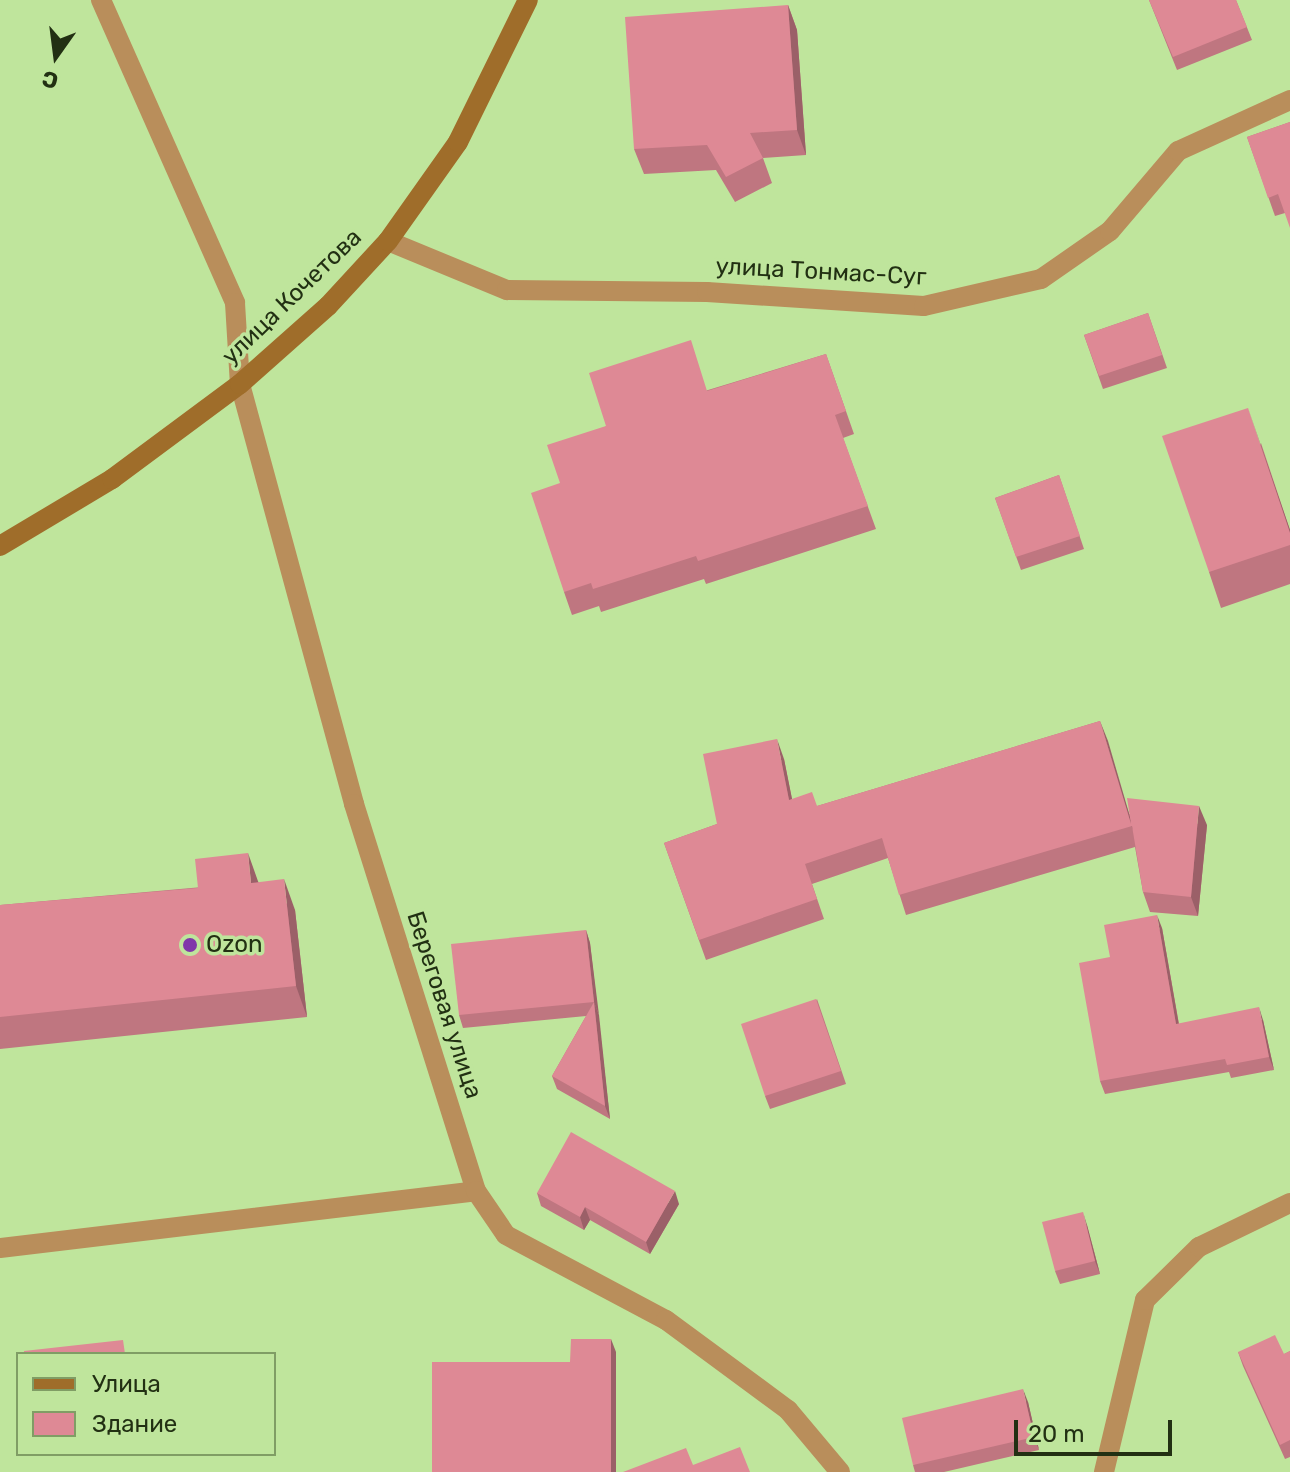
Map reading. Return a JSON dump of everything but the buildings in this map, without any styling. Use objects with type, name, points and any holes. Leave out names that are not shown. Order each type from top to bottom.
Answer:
[{"type":"street","name":"Береговая улица","points":[[101,0],[235,303],[240,384],[354,804],[476,1191],[506,1235],[666,1320],[788,1410],[840,1472]]},
{"type":"street","name":"улица Кочетова","points":[[0,546],[112,479],[240,384],[328,306],[388,241],[458,142],[528,0]]},
{"type":"street","name":"улица Тонмас-Суг","points":[[388,241],[507,290],[707,292],[924,306],[1041,279],[1110,231],[1178,151],[1290,100]]},
{"type":"street","points":[[0,1248],[476,1191]]},
{"type":"street","points":[[1104,1472],[1145,1300],[1199,1247],[1290,1203]]},
{"type":"place","name":"Ozon","points":[[190,945]]}]
